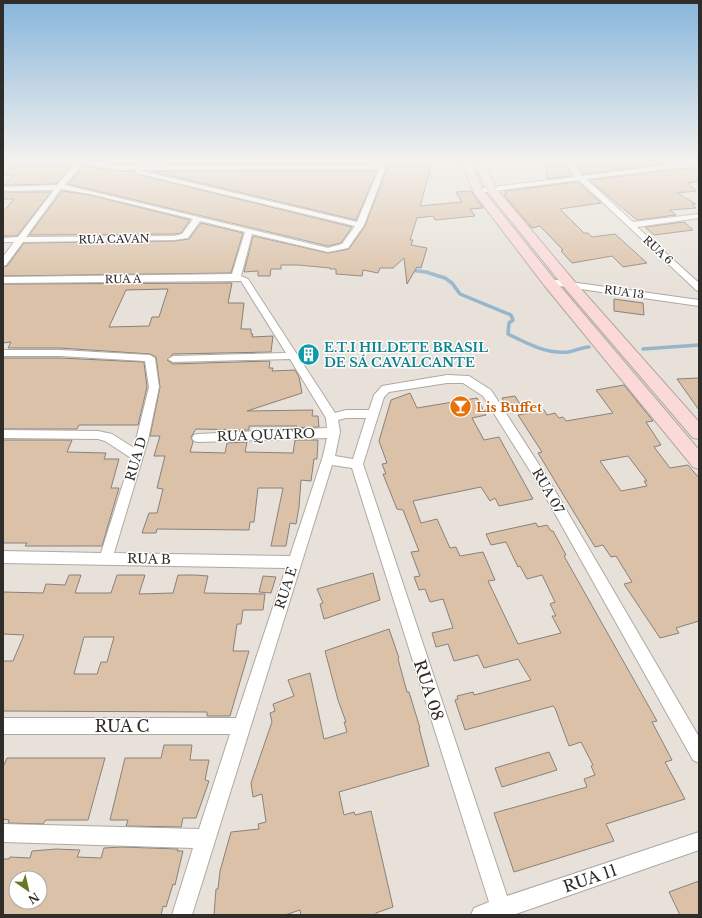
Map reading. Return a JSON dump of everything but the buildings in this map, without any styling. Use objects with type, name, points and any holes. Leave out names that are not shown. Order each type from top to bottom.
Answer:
[{"type":"street","points":[[3,263],[48,203]]},
{"type":"street","points":[[135,203],[249,232],[328,250],[345,246],[360,225],[368,203]]},
{"type":"street","points":[[267,203],[360,225]]},
{"type":"street","points":[[494,203],[548,282],[699,462]]},
{"type":"street","points":[[496,203],[699,433]]},
{"type":"street","name":"RUA 6","points":[[607,203],[699,288]]},
{"type":"street","points":[[631,225],[699,216]]},
{"type":"street","name":"RUA CAVAN","points":[[3,240],[174,238],[185,236],[198,218]]},
{"type":"street","points":[[240,278],[249,232]]},
{"type":"street","name":"RUA A","points":[[3,280],[240,278]]},
{"type":"street","name":"RUA E","points":[[182,915],[204,839],[242,726],[316,493],[329,460],[334,432],[332,418],[294,356],[240,278]]},
{"type":"street","name":"RUA 13","points":[[548,282],[699,303]]},
{"type":"street","points":[[562,298],[580,296]]},
{"type":"street","name":"RUA D","points":[[3,353],[60,353],[150,358],[154,387],[137,456],[106,558]]},
{"type":"street","points":[[173,359],[294,356]]},
{"type":"street","name":"RUA 07","points":[[357,464],[379,395],[382,392],[397,386],[446,379],[465,379],[487,394],[543,481],[699,754]]},
{"type":"street","points":[[332,418],[353,414],[374,414]]},
{"type":"street","name":"RUA QUATRO","points":[[198,438],[334,432]]},
{"type":"street","points":[[3,434],[98,435],[108,437],[137,456]]},
{"type":"street","points":[[329,460],[357,464]]},
{"type":"street","name":"RUA 08","points":[[357,464],[502,912]]},
{"type":"street","name":"RUA B","points":[[3,557],[295,562]]},
{"type":"street","name":"RUA C","points":[[3,726],[242,726]]},
{"type":"street","points":[[3,833],[204,839]]},
{"type":"street","name":"RUA 11","points":[[481,915],[502,912],[699,841]]},
{"type":"waterway","points":[[410,270],[426,272],[445,278],[452,283],[460,294],[511,315],[513,320],[509,323],[508,334],[529,344],[544,350],[560,352],[568,352],[589,347]]},
{"type":"waterway","points":[[643,349],[699,345]]},
{"type":"place","name":"E.T.I HILDETE BRASIL DE SÁ CAVALCANTE","points":[[308,354]]},
{"type":"place","name":"Lis Buffet","points":[[461,407]]}]
